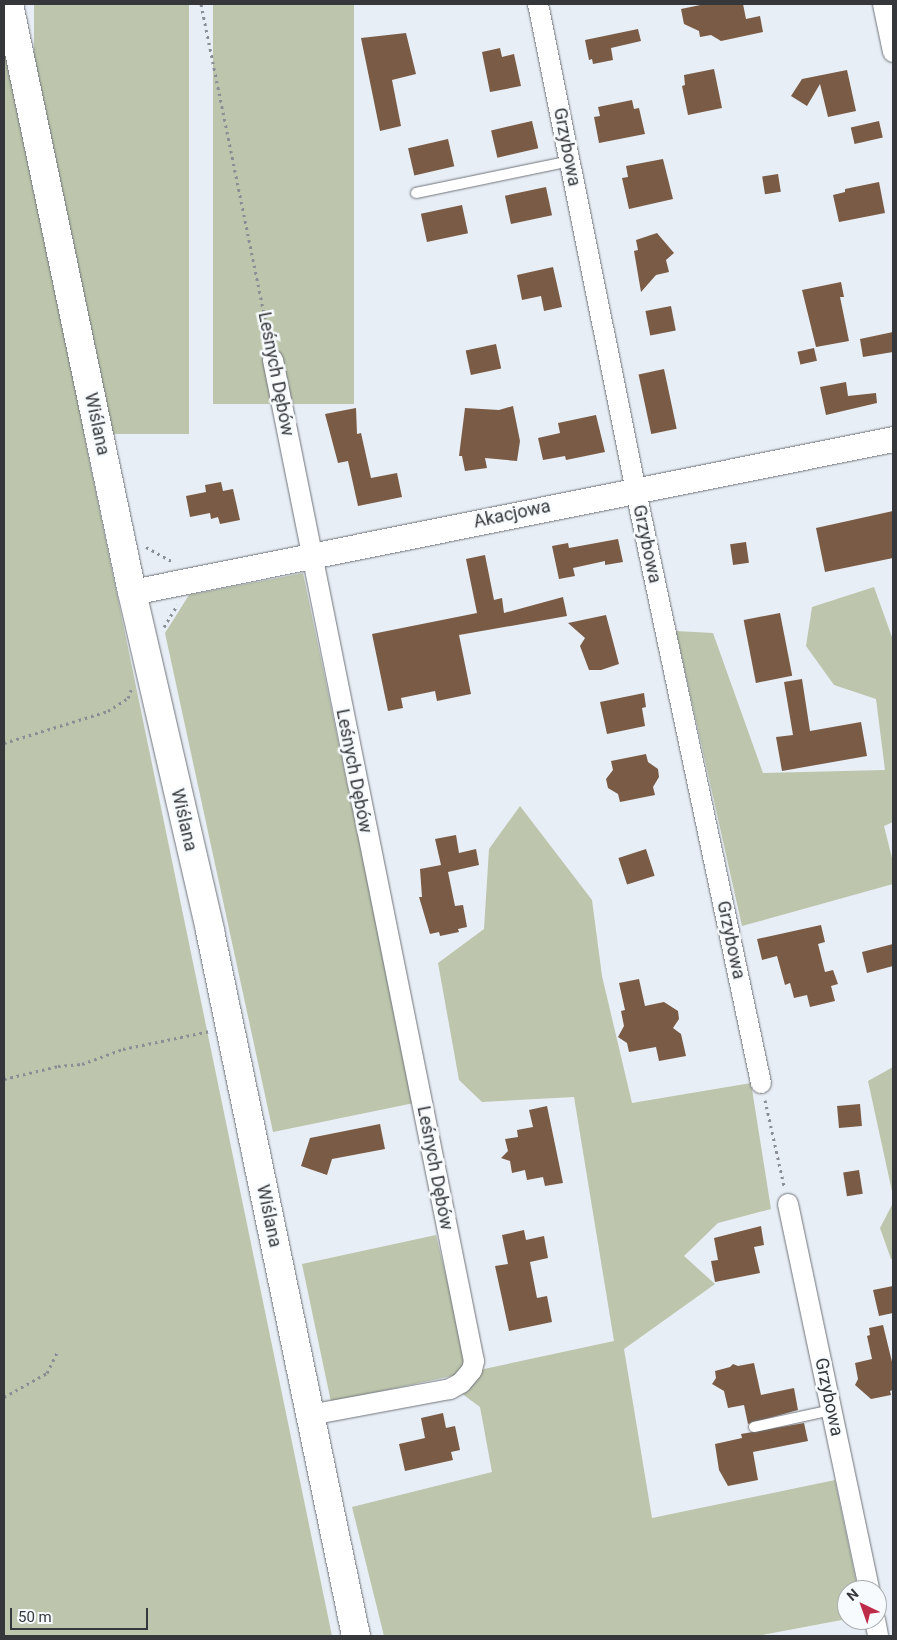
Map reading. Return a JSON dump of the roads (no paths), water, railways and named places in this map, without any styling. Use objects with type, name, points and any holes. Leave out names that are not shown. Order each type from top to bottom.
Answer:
[{"type":"main road","name":"Wiślana","points":[[9,4],[132,592],[230,1027],[356,1636]]},
{"type":"street","name":"Grzybowa","points":[[538,4],[761,1083]]},
{"type":"street","points":[[883,4],[893,52]]},
{"type":"street","name":"Leśnych Dębów","points":[[273,360],[474,1361],[472,1370],[461,1383],[450,1389],[310,1414]]},
{"type":"street","name":"Akacjowa","points":[[132,592],[893,439]]},
{"type":"street","name":"Grzybowa","points":[[788,1204],[867,1580]]},
{"type":"lane","points":[[416,193],[570,161]]},
{"type":"lane","points":[[754,1427],[832,1410]]}]
